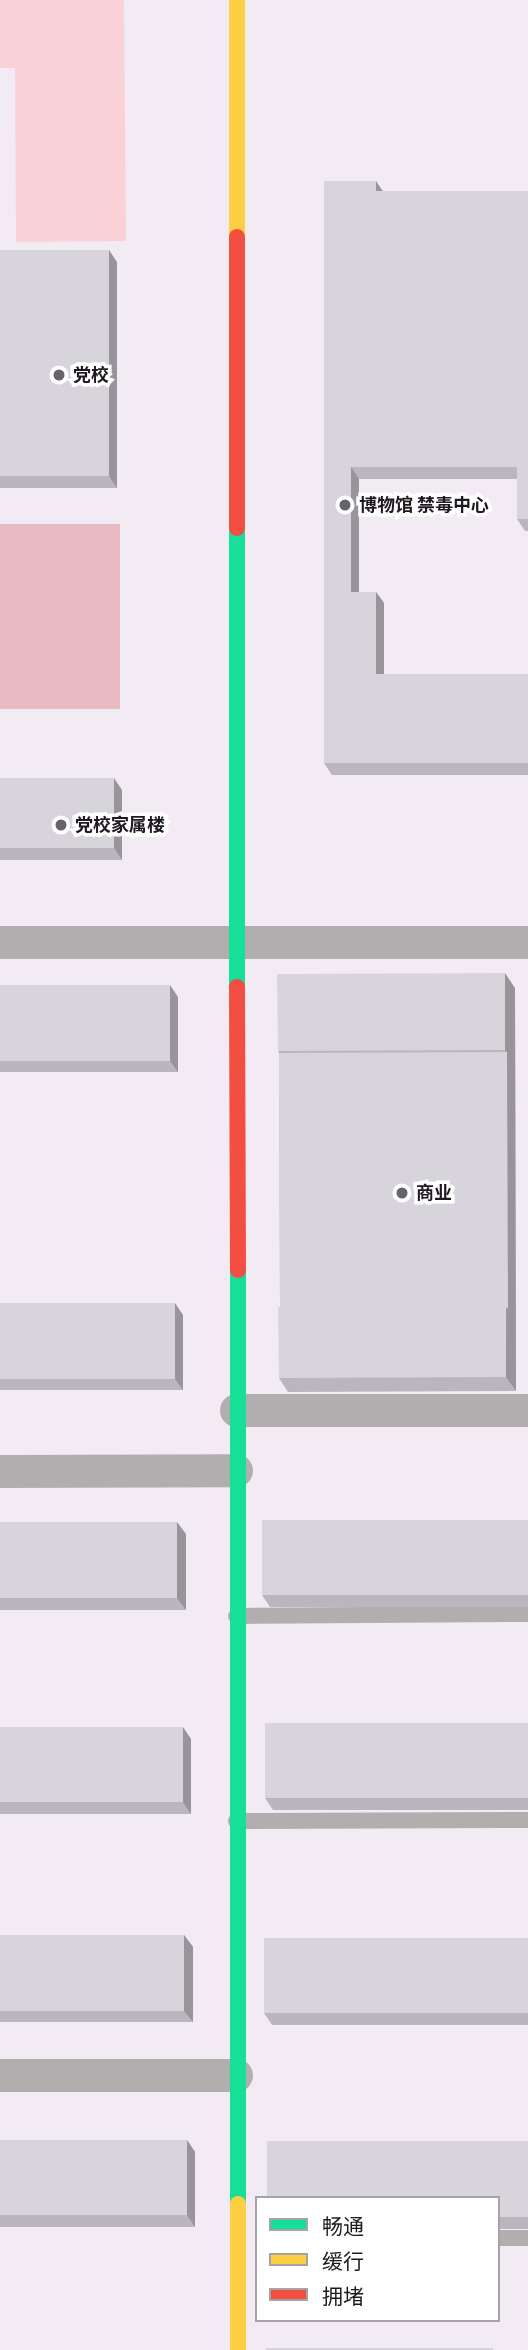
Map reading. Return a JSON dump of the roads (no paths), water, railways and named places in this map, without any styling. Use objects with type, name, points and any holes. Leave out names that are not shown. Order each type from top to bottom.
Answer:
[{"type":"street","points":[[237,0],[238,2350]]},
{"type":"street","points":[[0,942],[528,942]]},
{"type":"street","points":[[236,1410],[528,1410]]},
{"type":"street","points":[[0,1471],[236,1470]]},
{"type":"street","points":[[0,2075],[236,2075]]},
{"type":"lane","points":[[236,1616],[528,1614]]},
{"type":"lane","points":[[236,1821],[528,1820]]},
{"type":"lane","points":[[237,2236],[255,2236]]},
{"type":"lane","points":[[500,2238],[528,2238]]},
{"type":"place","name":"党校","points":[[59,375]]},
{"type":"place","name":"博物馆 禁毒中心","points":[[345,505]]},
{"type":"place","name":"党校家属楼","points":[[61,825]]},
{"type":"place","name":"商业","points":[[402,1193]]}]
